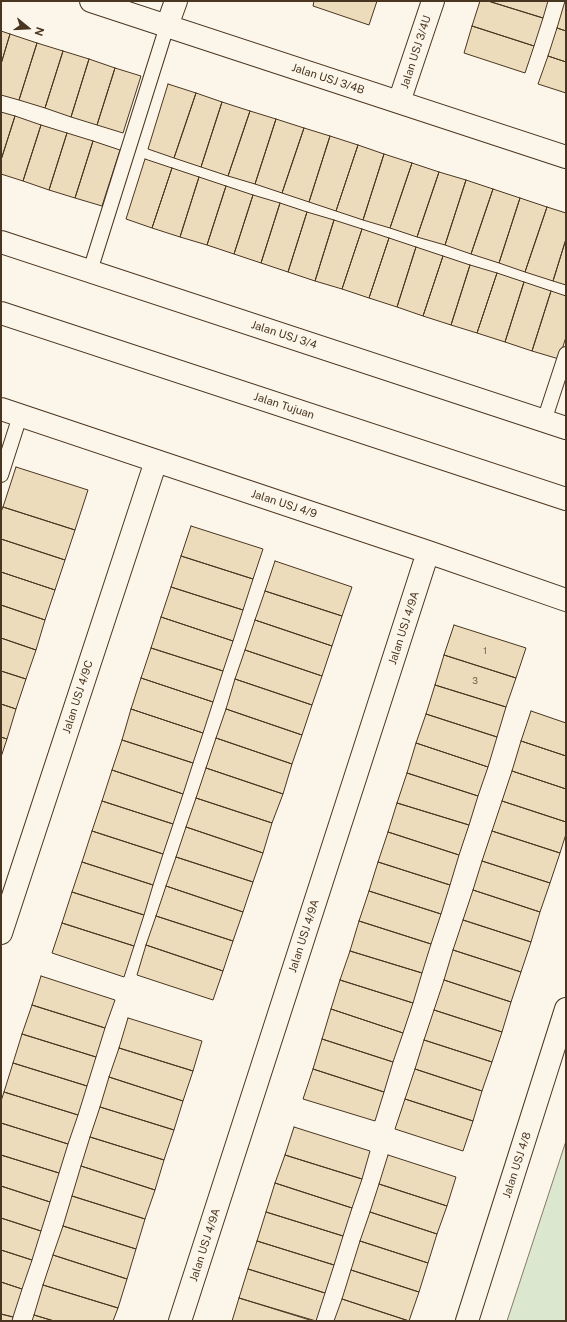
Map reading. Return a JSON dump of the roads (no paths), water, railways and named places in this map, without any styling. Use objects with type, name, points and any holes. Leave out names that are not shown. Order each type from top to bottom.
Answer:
[{"type":"street","name":"Jalan USJ 3/4B","points":[[91,1],[566,157]]},
{"type":"street","points":[[167,26],[176,1]]},
{"type":"street","name":"Jalan USJ 3/4U","points":[[399,102],[433,1]]},
{"type":"street","name":"Jalan USJ 3/4","points":[[1,242],[566,428]]},
{"type":"street","name":"Jalan Tujuan","points":[[1,313],[566,499]]},
{"type":"street","name":"Jalan USJ 4/9","points":[[11,413],[428,552],[566,600]]},
{"type":"street","name":"Jalan USJ 4/9C","points":[[1,933],[156,461]]},
{"type":"street","name":"Jalan USJ 4/9A","points":[[180,1321],[428,552]]},
{"type":"street","name":"Jalan USJ 4/8","points":[[467,1321],[566,1009]]},
{"type":"lane","points":[[90,271],[167,26]]},
{"type":"lane","points":[[544,421],[566,354]]},
{"type":"lane","points":[[1,475],[11,413]]}]
